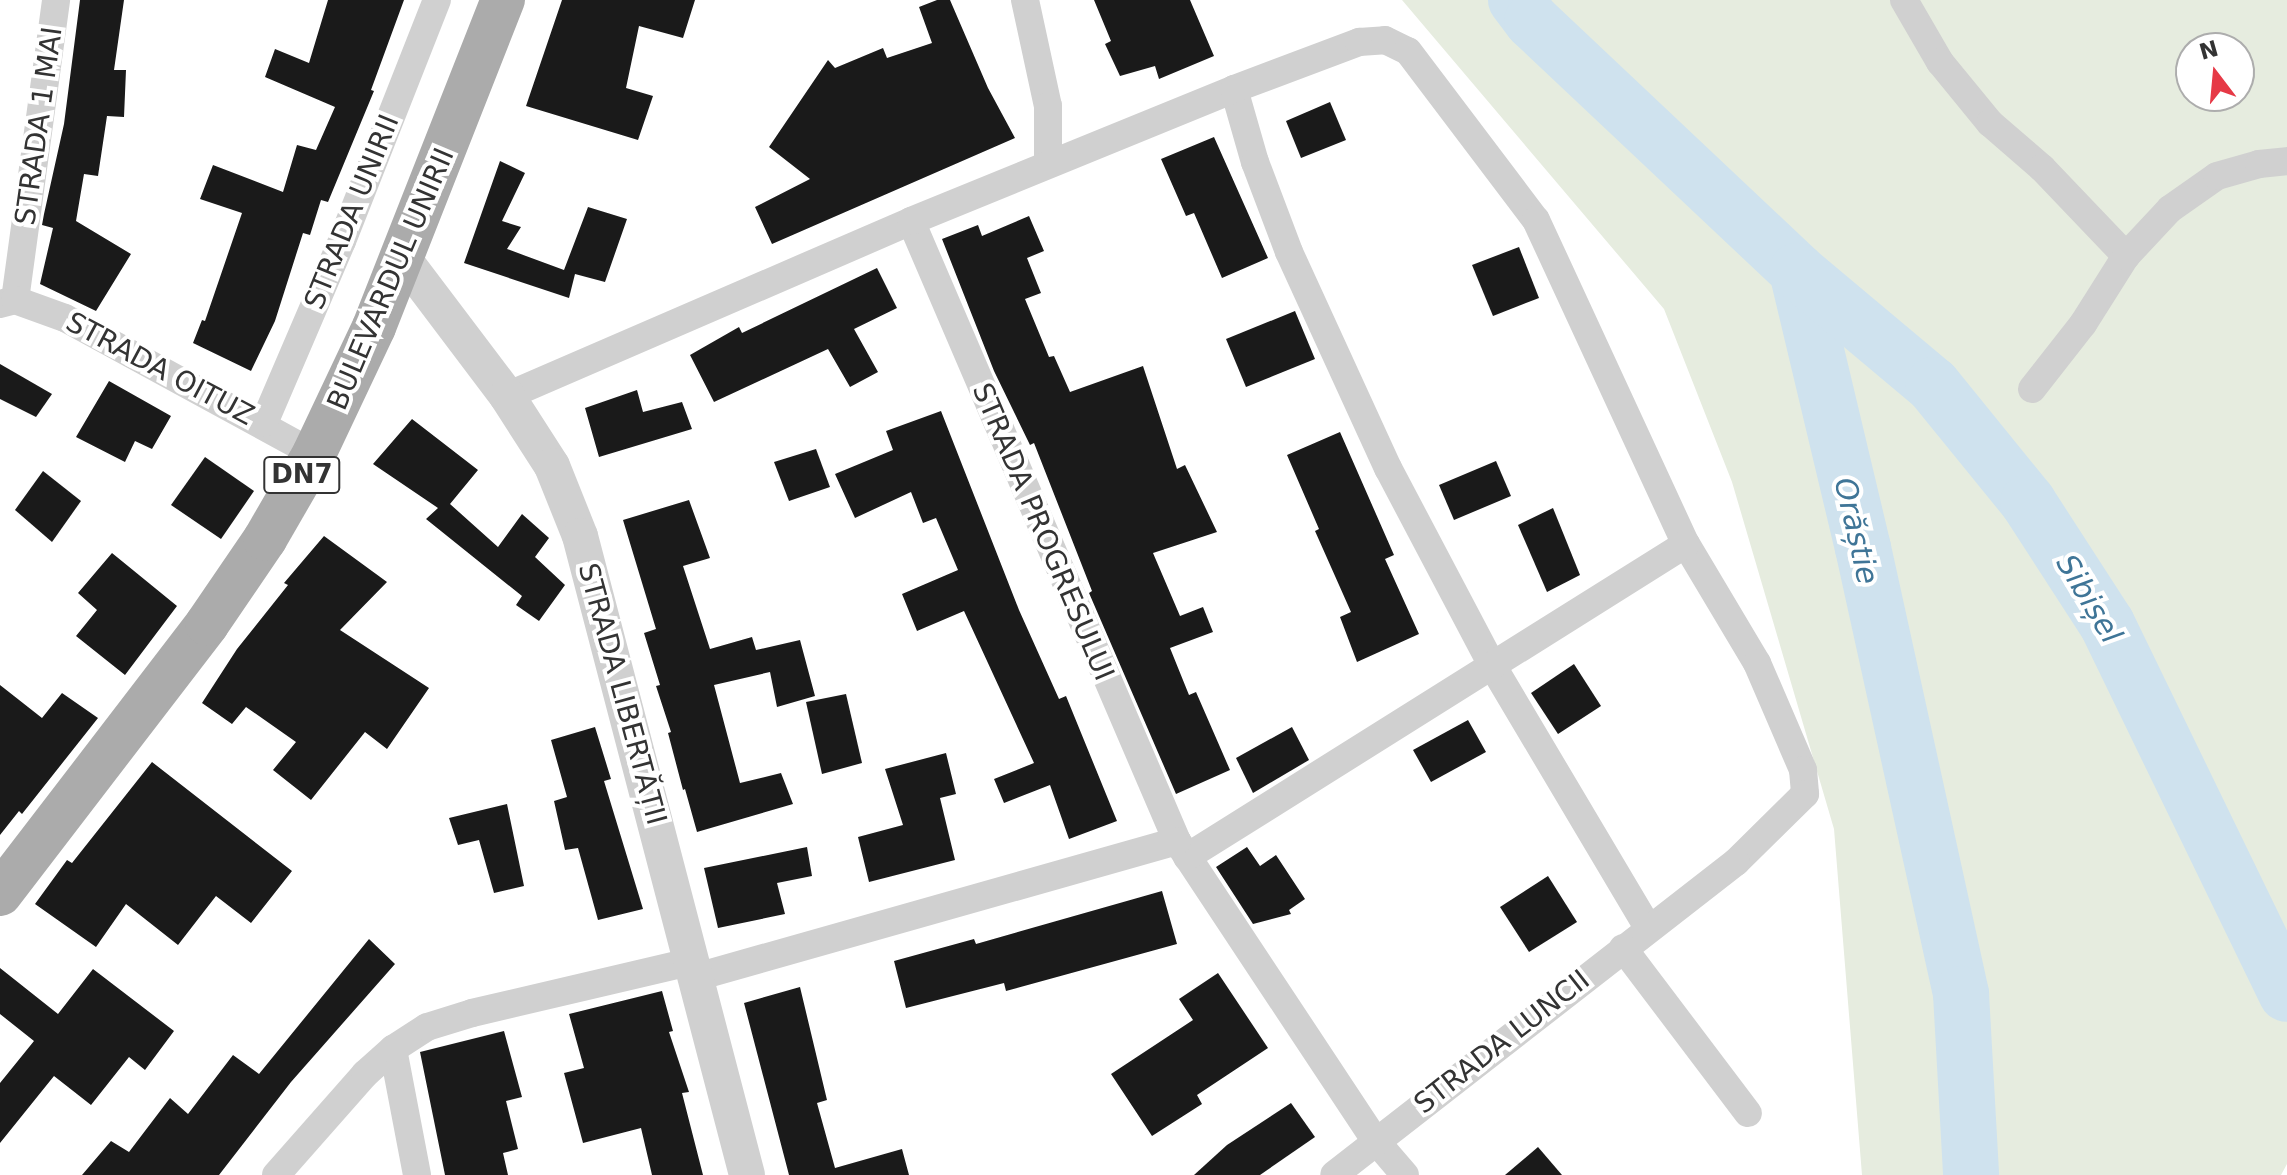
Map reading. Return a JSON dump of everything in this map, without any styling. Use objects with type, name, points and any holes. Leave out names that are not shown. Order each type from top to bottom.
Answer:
[{"type":"main road","name":"BULEVARDUL UNIRII","points":[[0,894],[207,624],[265,539],[314,454],[349,384],[402,257],[503,0]]},
{"type":"street","name":"STRADA 1 MAI","points":[[7,302],[56,0]]},
{"type":"street","name":"STRADA UNIRII","points":[[264,423],[342,241],[437,0]]},
{"type":"street","points":[[1025,0],[1048,106],[1048,164]]},
{"type":"street","points":[[1904,0],[1940,62],[1990,123],[2042,168],[2126,256]]},
{"type":"street","points":[[276,1175],[333,1106],[393,1049],[427,1027],[472,1013],[691,970],[1182,849],[1492,665],[1686,544],[1536,220],[1408,51],[1385,40],[1359,42],[1048,164],[507,396]]},
{"type":"street","points":[[1234,89],[1255,162],[1329,342],[1410,513],[1492,665],[1649,929]]},
{"type":"street","points":[[2032,389],[2083,324],[2126,256],[2170,209],[2217,176],[2259,164],[2287,161]]},
{"type":"street","name":"STRADA PROGRESULUI","points":[[911,221],[1182,849],[1375,1140],[1405,1175]]},
{"type":"street","name":"STRADA LIBERTĂȚII","points":[[402,257],[507,396],[552,466],[580,536],[747,1175]]},
{"type":"street","name":"STRADA OITUZ","points":[[7,302],[65,318],[264,423],[314,454]]},
{"type":"street","name":"STRADA LUNCII","points":[[1334,1175],[1375,1140],[1736,862],[1805,794],[1803,770],[1757,663],[1686,544]]},
{"type":"street","points":[[1623,948],[1748,1113]]},
{"type":"street","points":[[393,1049],[417,1175]]},
{"type":"shaded area","points":[[1402,0],[2287,0],[2287,1164],[2281,1175],[1862,1175],[1834,829],[1732,482],[1664,309]]},
{"type":"building","points":[[80,0],[124,0],[114,70],[126,70],[124,117],[107,116],[98,176],[84,174],[76,221],[131,254],[96,311],[40,284],[53,228],[42,225],[64,124]]},
{"type":"building","points":[[328,0],[404,0],[371,90],[374,91],[328,202],[321,200],[310,235],[303,233],[275,321],[251,371],[193,343],[202,320],[205,321],[242,213],[200,199],[213,165],[283,192],[297,145],[316,150],[335,107],[265,77],[275,49],[309,63]]},
{"type":"building","points":[[562,0],[695,0],[683,38],[639,26],[626,88],[653,96],[638,140],[526,106]]},
{"type":"building","points":[[937,0],[950,0],[988,88],[1015,138],[772,244],[755,207],[810,179],[769,147],[828,60],[835,68],[883,48],[887,58],[932,43],[919,7]]},
{"type":"building","points":[[1094,0],[1190,0],[1214,56],[1159,79],[1155,66],[1120,76],[1105,44],[1111,41]]},
{"type":"building","points":[[1330,102],[1346,140],[1301,158],[1286,121]]},
{"type":"building","points":[[1214,137],[1268,258],[1222,278],[1194,213],[1186,216],[1161,159]]},
{"type":"building","points":[[500,161],[525,173],[502,221],[521,227],[507,249],[564,270],[588,207],[627,219],[605,282],[575,274],[569,298],[464,263]]},
{"type":"building","points":[[1029,216],[1044,251],[1027,258],[1041,293],[1025,299],[1049,357],[1054,356],[1070,392],[1143,366],[1177,469],[1185,465],[1217,532],[1153,553],[1180,616],[1203,607],[1213,632],[1170,648],[1189,695],[1196,692],[1230,770],[1176,794],[1089,593],[1092,591],[1034,443],[1030,445],[994,371],[942,239],[978,225],[982,236]]},
{"type":"building","points":[[1519,247],[1539,298],[1493,316],[1472,265]]},
{"type":"building","points":[[877,268],[897,308],[854,329],[878,372],[850,387],[828,349],[714,402],[690,355],[739,327],[742,333]]},
{"type":"building","points":[[1295,311],[1315,359],[1246,387],[1226,339]]},
{"type":"building","points":[[0,364],[52,394],[36,417],[0,399]]},
{"type":"building","points":[[109,381],[171,416],[152,449],[135,441],[125,462],[76,437]]},
{"type":"building","points":[[637,390],[643,412],[682,402],[692,429],[599,457],[585,408]]},
{"type":"building","points":[[941,411],[1019,610],[1059,699],[1066,696],[1117,821],[1069,839],[1050,785],[1004,803],[994,779],[1034,763],[964,611],[917,631],[902,594],[958,570],[936,518],[923,523],[911,492],[855,518],[835,474],[893,450],[886,431]]},
{"type":"building","points":[[412,419],[478,470],[450,504],[498,547],[522,514],[549,538],[535,557],[565,585],[539,621],[516,605],[522,596],[426,519],[438,508],[373,464]]},
{"type":"building","points":[[1340,432],[1394,555],[1385,559],[1419,634],[1357,662],[1340,617],[1351,612],[1315,531],[1319,529],[1287,455]]},
{"type":"building","points":[[816,449],[830,487],[789,501],[774,462]]},
{"type":"building","points":[[205,457],[254,491],[221,539],[171,505]]},
{"type":"building","points":[[1496,461],[1511,496],[1454,520],[1439,485]]},
{"type":"building","points":[[43,471],[81,501],[52,542],[15,510]]},
{"type":"building","points":[[689,500],[710,558],[683,566],[710,649],[752,637],[756,650],[800,640],[815,696],[777,707],[770,672],[714,685],[740,783],[781,773],[793,804],[697,832],[683,790],[668,733],[671,732],[656,686],[660,685],[644,633],[656,629],[623,520]]},
{"type":"building","points":[[1553,508],[1580,575],[1547,592],[1518,525]]},
{"type":"building","points":[[324,536],[387,582],[340,630],[429,688],[387,749],[365,732],[311,800],[273,770],[296,742],[246,707],[232,724],[202,703],[237,649],[288,585],[284,583]]},
{"type":"building","points":[[112,553],[177,606],[125,675],[76,636],[97,610],[78,593]]},
{"type":"building","points":[[1574,664],[1601,706],[1558,734],[1531,693]]},
{"type":"building","points":[[0,685],[42,718],[62,693],[98,718],[22,814],[19,811],[0,835]]},
{"type":"building","points":[[846,694],[862,763],[822,774],[806,702]]},
{"type":"building","points":[[1468,720],[1486,752],[1431,782],[1413,750]]},
{"type":"building","points":[[595,727],[611,779],[604,781],[643,909],[598,920],[578,848],[565,850],[554,801],[567,797],[551,740]]},
{"type":"building","points":[[1292,727],[1309,760],[1253,793],[1236,758]]},
{"type":"building","points":[[946,753],[956,794],[940,798],[955,860],[869,882],[858,837],[903,825],[885,769]]},
{"type":"building","points":[[152,762],[292,871],[251,923],[216,896],[178,945],[126,904],[96,947],[35,904],[67,860],[72,863]]},
{"type":"building","points":[[507,804],[524,886],[494,893],[479,840],[458,845],[449,818]]},
{"type":"building","points":[[807,847],[812,876],[777,883],[785,914],[718,928],[704,868]]},
{"type":"building","points":[[1247,847],[1260,866],[1276,855],[1305,899],[1289,910],[1291,914],[1253,924],[1216,867]]},
{"type":"building","points":[[1548,876],[1577,922],[1529,952],[1500,907]]},
{"type":"building","points":[[1162,891],[1177,944],[1006,991],[1004,983],[906,1008],[894,961],[974,939],[976,944]]},
{"type":"building","points":[[369,939],[395,964],[291,1082],[219,1175],[82,1175],[111,1141],[129,1152],[170,1098],[188,1114],[233,1055],[259,1074]]},
{"type":"building","points":[[0,968],[58,1014],[93,969],[174,1031],[145,1070],[129,1057],[91,1105],[54,1076],[0,1143],[0,1083],[34,1041],[0,1014]]},
{"type":"building","points":[[1218,973],[1268,1048],[1197,1095],[1202,1104],[1152,1136],[1111,1074],[1193,1020],[1179,999]]},
{"type":"building","points":[[800,987],[827,1100],[817,1103],[835,1168],[902,1149],[909,1175],[789,1175],[744,1003]]},
{"type":"building","points":[[662,991],[673,1031],[669,1032],[689,1092],[682,1093],[703,1175],[652,1175],[641,1128],[583,1143],[564,1073],[584,1068],[569,1014]]},
{"type":"building","points":[[504,1031],[522,1097],[506,1101],[518,1149],[503,1153],[508,1175],[445,1175],[420,1052]]},
{"type":"building","points":[[1291,1103],[1315,1137],[1260,1175],[1194,1175],[1227,1145]]},
{"type":"building","points":[[1538,1147],[1562,1175],[1505,1175]]},
{"type":"waterway","name":"Orăștie","points":[[1516,0],[1532,21],[1797,271],[1863,548],[1961,994],[1971,1175]]},
{"type":"waterway","name":"Sibișel","points":[[1797,271],[1933,385],[2028,502],[2107,624],[2287,994]]}]
